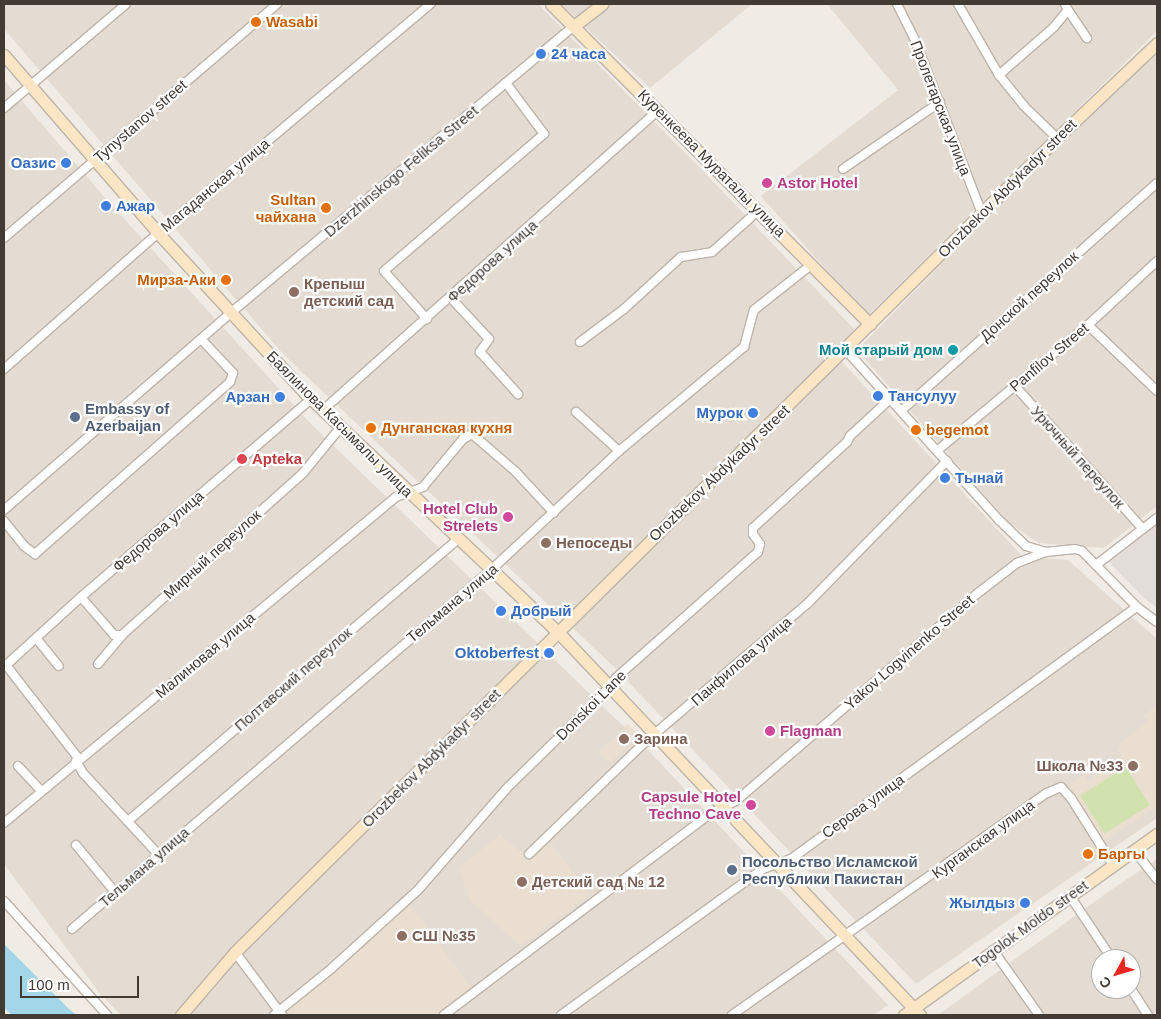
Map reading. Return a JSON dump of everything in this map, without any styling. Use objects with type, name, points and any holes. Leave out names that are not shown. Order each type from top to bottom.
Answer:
[{"type":"street","points":[[4,108],[126,4]]},
{"type":"street","name":"Tynystanov street","points":[[4,238],[277,4]]},
{"type":"street","name":"Магаданская улица","points":[[4,369],[158,233],[430,4]]},
{"type":"street","name":"Куренкеева Мураталы улица","points":[[551,4],[759,210],[870,324]]},
{"type":"street","name":"Dzerzhinskogo Feliksa Street","points":[[4,510],[231,314],[602,4]]},
{"type":"street","name":"Пролетарская улица","points":[[897,4],[916,40],[982,214]]},
{"type":"street","points":[[958,4],[999,75],[1024,106],[1057,138]]},
{"type":"street","points":[[999,75],[1054,27],[1066,7],[1087,38]]},
{"type":"street","name":"Orozbekov Abdykadyr street","points":[[181,1015],[235,952],[1057,138],[1157,43]]},
{"type":"street","name":"Баялинова Касымалы улица","points":[[4,55],[94,160],[231,314],[340,428],[558,632],[845,935],[913,1013]]},
{"type":"street","points":[[427,319],[384,271],[544,134],[506,83]]},
{"type":"street","points":[[843,169],[940,102]]},
{"type":"street","name":"Федорова улица","points":[[323,410],[451,298],[659,110]]},
{"type":"street","name":"Донской переулок","points":[[902,410],[1157,182]]},
{"type":"street","points":[[580,342],[624,309],[681,257],[712,252],[759,210]]},
{"type":"street","name":"Panfilov Street","points":[[938,450],[1088,325],[1157,261]]},
{"type":"street","name":"Тельмана улица","points":[[72,929],[491,570],[619,451],[744,347],[754,310],[812,264]]},
{"type":"street","points":[[451,298],[489,339],[480,352],[518,394]]},
{"type":"street","points":[[1088,325],[1157,391]]},
{"type":"street","points":[[4,521],[24,546],[36,554],[230,382],[233,373],[202,340]]},
{"type":"street","points":[[845,350],[902,410],[999,520],[1026,546],[1046,552],[1075,549],[1082,551],[1137,608],[1157,622]]},
{"type":"street","name":"Урючный переулок","points":[[1015,386],[1142,528]]},
{"type":"street","name":"Donskoi Lane","points":[[278,1014],[418,890],[506,789],[609,686],[758,552],[760,544],[752,534],[753,528],[847,442],[850,436],[891,398]]},
{"type":"street","name":"Федорова улица","points":[[158,854],[83,773],[78,760],[6,662],[312,399]]},
{"type":"street","points":[[576,412],[619,451]]},
{"type":"street","name":"Мирный переулок","points":[[98,664],[122,635],[303,472],[340,428]]},
{"type":"street","name":"Малиновая улица","points":[[4,823],[396,497],[423,487],[463,439],[472,434],[515,471],[554,513]]},
{"type":"street","name":"Панфилова улица","points":[[529,854],[644,743],[656,735],[807,604],[947,461]]},
{"type":"street","points":[[1096,565],[1157,518]]},
{"type":"street","name":"Полтавский переулок","points":[[128,820],[458,539]]},
{"type":"street","name":"Yakov Logvinenko Street","points":[[444,1015],[703,819],[736,801],[978,592],[1017,563],[1046,552]]},
{"type":"street","points":[[80,597],[114,636],[122,635]]},
{"type":"street","name":"Серова улица","points":[[561,1015],[763,869],[791,859],[1137,608]]},
{"type":"street","points":[[36,638],[58,666]]},
{"type":"street","points":[[18,766],[41,791]]},
{"type":"street","name":"Курганская улица","points":[[732,1015],[845,935],[858,929],[1048,793],[1061,787],[1071,798],[1113,865]]},
{"type":"street","name":"Togolok Moldo street","points":[[913,1013],[993,950],[1157,834]]},
{"type":"street","points":[[76,845],[116,892]]},
{"type":"street","points":[[1134,850],[1157,879]]},
{"type":"street","points":[[1070,896],[1105,949]]},
{"type":"street","points":[[4,901],[107,1015]]},
{"type":"street","points":[[993,950],[1039,1015]]},
{"type":"street","points":[[235,952],[278,1014]]},
{"type":"street","points":[[1138,999],[1148,1015]]},
{"type":"shaded area","points":[[4,4],[538,4],[703,171],[855,330],[833,352],[1022,556],[1068,560],[1157,639],[1157,818],[916,984],[613,666],[282,353],[4,29]]},
{"type":"shaded area","points":[[561,4],[752,4],[650,88]]},
{"type":"shaded area","points":[[827,4],[1157,4],[1157,31],[867,316],[761,196],[898,90]]},
{"type":"shaded area","points":[[1157,51],[1157,506],[1104,548],[1039,543],[1008,522],[857,350],[1009,195]]},
{"type":"shaded area","points":[[4,80],[106,199],[312,425],[648,750],[888,1005],[874,1015],[121,1015],[101,995],[4,864]]},
{"type":"shaded area","points":[[1157,524],[1157,608],[1144,598],[1109,562]]},
{"type":"shaded area","name":"Школа №33","points":[[1157,705],[1157,807],[1102,842],[1069,785],[1083,775],[1088,781],[1122,756],[1117,749],[1122,745],[1120,743],[1148,721],[1144,716]]},
{"type":"shaded area","points":[[628,724],[639,736],[609,764],[598,752]]},
{"type":"shaded area","name":"Детский сад № 12","points":[[500,834],[531,861],[550,842],[590,895],[520,946],[469,899],[459,868]]},
{"type":"shaded area","points":[[1157,859],[1157,1015],[938,1015],[1108,892]]},
{"type":"shaded area","name":"СШ №35","points":[[409,902],[470,987],[436,1015],[287,1015],[282,1010]]},
{"type":"green space","points":[[1126,767],[1150,805],[1104,834],[1080,796]]},
{"type":"water","points":[[4,944],[77,1015],[12,1015],[4,1008]]},
{"type":"place","name":"Wasabi","points":[[256,22]]},
{"type":"place","name":"24 часа","points":[[541,54]]},
{"type":"place","name":"Оазис","points":[[66,163]]},
{"type":"place","name":"Astor Hotel","points":[[767,183]]},
{"type":"place","name":"Ажар","points":[[106,206]]},
{"type":"place","name":"Sultan чайхана","points":[[326,208]]},
{"type":"place","name":"Мирза-Аки","points":[[226,280]]},
{"type":"place","name":"Крепыш детский сад","points":[[294,292]]},
{"type":"place","name":"Мой старый дом","points":[[953,350]]},
{"type":"place","name":"Тансулуу","points":[[878,396]]},
{"type":"place","name":"Арзан","points":[[280,397]]},
{"type":"place","name":"Мурок","points":[[753,413]]},
{"type":"place","name":"Embassy of Azerbaijan","points":[[75,417]]},
{"type":"place","name":"Дунганская кухня","points":[[371,428]]},
{"type":"place","name":"begemot","points":[[916,430]]},
{"type":"place","name":"Apteka","points":[[242,459]]},
{"type":"place","name":"Тынай","points":[[945,478]]},
{"type":"place","name":"Hotel Club Strelets","points":[[508,517]]},
{"type":"place","name":"Непоседы","points":[[546,543]]},
{"type":"place","name":"Добрый","points":[[501,611]]},
{"type":"place","name":"Oktoberfest","points":[[549,653]]},
{"type":"place","name":"Flagman","points":[[770,731]]},
{"type":"place","name":"Зарина","points":[[624,739]]},
{"type":"place","name":"Школа №33","points":[[1133,766]]},
{"type":"place","name":"Capsule Hotel Techno Cave","points":[[751,805]]},
{"type":"place","name":"Баргы","points":[[1088,854]]},
{"type":"place","name":"Посольство Исламской Республики Пакистан","points":[[732,870]]},
{"type":"place","name":"Детский сад № 12","points":[[522,882]]},
{"type":"place","name":"Жылдыз","points":[[1025,903]]},
{"type":"place","name":"СШ №35","points":[[402,936]]}]
